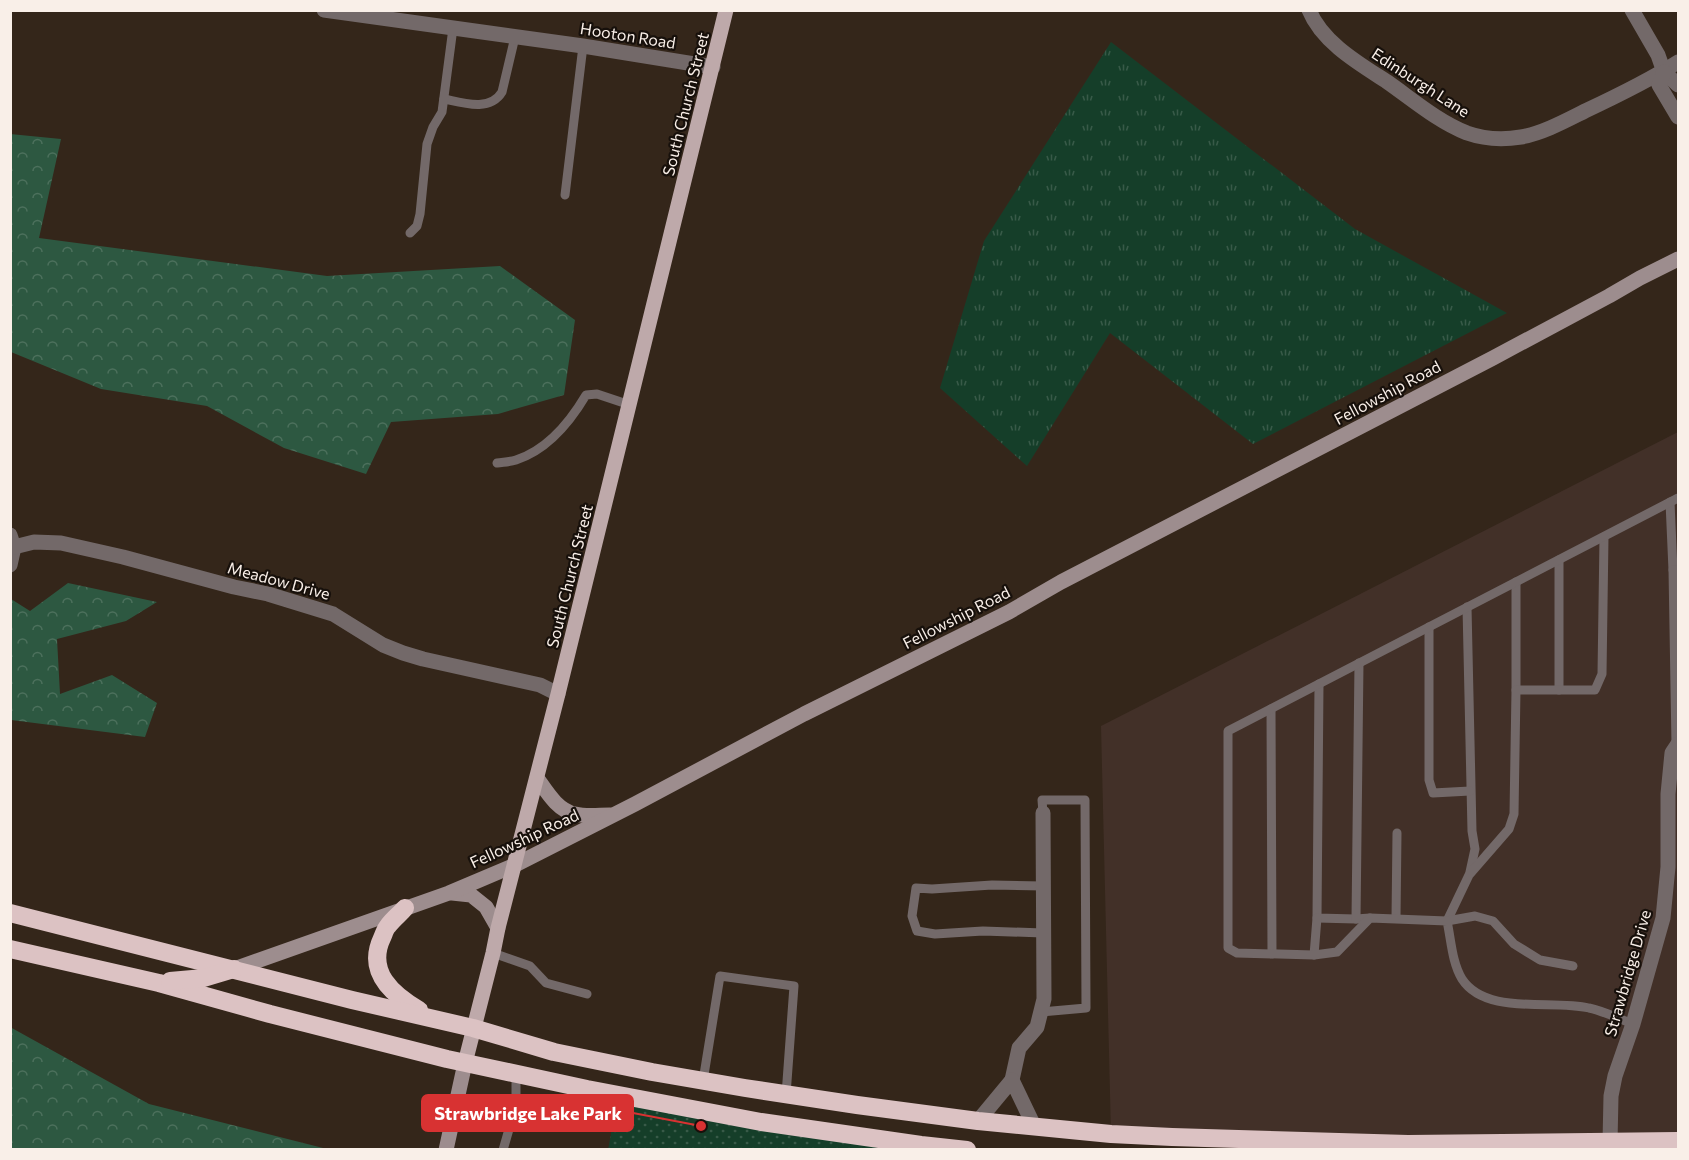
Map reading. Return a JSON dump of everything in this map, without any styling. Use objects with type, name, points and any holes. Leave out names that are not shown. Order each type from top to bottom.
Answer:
[{"type":"highway","points":[[405,908],[387,927],[378,945],[378,968],[388,987],[404,1001],[434,1018]]},
{"type":"highway","points":[[10,913],[352,1000],[434,1018],[554,1052],[786,1095],[978,1121],[1111,1134],[1351,1143],[1678,1141]]},
{"type":"highway","points":[[10,949],[159,983],[465,1063],[587,1089],[761,1122],[921,1145],[968,1149]]},
{"type":"highway","points":[[159,983],[204,978],[234,969]]},
{"type":"main road","name":"South Church Street","points":[[465,1063],[630,405],[726,10]]},
{"type":"street","name":"Hooton Road","points":[[324,10],[713,66]]},
{"type":"street","name":"Edinburgh Lane","points":[[1310,10],[1322,32],[1373,73],[1449,124],[1467,133],[1486,138],[1523,137],[1541,131],[1612,99],[1664,72],[1678,62]]},
{"type":"street","points":[[1632,10],[1658,55],[1664,72],[1678,85]]},
{"type":"street","points":[[1664,72],[1659,85],[1678,117]]},
{"type":"street","name":"Fellowship Road","points":[[234,969],[449,892],[515,865],[804,714],[1009,612],[1061,582],[1678,259]]},
{"type":"street","name":"Meadow Drive","points":[[10,565],[12,541],[61,543],[123,557],[267,594],[333,614],[383,645],[403,653],[540,685],[558,694]]},
{"type":"street","name":"Strawbridge Drive","points":[[1610,1142],[1613,1084],[1673,890],[1668,867],[1668,794],[1672,753],[1677,745]]},
{"type":"street","points":[[537,778],[562,809],[575,814],[613,815]]},
{"type":"street","points":[[978,1121],[1012,1080],[1019,1048],[1037,1027],[1044,999],[1043,813]]},
{"type":"street","points":[[449,892],[471,895],[486,907],[498,928]]},
{"type":"street","name":"South Church Street","points":[[446,1149],[465,1063]]},
{"type":"street","points":[[1012,1080],[1034,1126]]},
{"type":"lane","points":[[410,233],[417,226],[422,200],[427,144],[442,112],[453,28]]},
{"type":"lane","points":[[444,99],[487,104],[499,98],[515,37]]},
{"type":"lane","points":[[565,195],[583,46]]},
{"type":"lane","points":[[497,463],[516,460],[538,449],[556,435],[575,413],[586,395],[597,394],[630,405]]},
{"type":"lane","points":[[1370,918],[1337,952],[1314,955],[1237,953],[1228,948],[1228,731],[1674,500],[1677,745]]},
{"type":"lane","points":[[1516,690],[1595,690],[1602,674],[1604,537]]},
{"type":"lane","points":[[1559,560],[1559,690]]},
{"type":"lane","points":[[1469,875],[1509,829],[1514,814],[1516,582]]},
{"type":"lane","points":[[1467,607],[1470,791],[1475,849],[1469,875],[1447,921],[1461,978],[1472,991],[1484,997],[1500,1001],[1588,1008],[1633,1024]]},
{"type":"lane","points":[[1429,627],[1429,780],[1433,793],[1470,791]]},
{"type":"lane","points":[[1356,919],[1359,663]]},
{"type":"lane","points":[[1314,955],[1317,918],[1319,684]]},
{"type":"lane","points":[[1271,709],[1272,954]]},
{"type":"lane","points":[[1041,1012],[1086,1008],[1085,800],[1042,800],[1043,813]]},
{"type":"lane","points":[[1396,918],[1397,833]]},
{"type":"lane","points":[[1043,886],[992,885],[916,888],[912,916],[917,931],[934,934],[983,931],[1043,933]]},
{"type":"lane","points":[[1317,918],[1396,918],[1447,921],[1475,916],[1493,921],[1514,944],[1540,960],[1573,966]]},
{"type":"lane","points":[[493,953],[530,966],[546,982],[587,994]]},
{"type":"lane","points":[[703,1081],[720,976],[794,986],[786,1095]]},
{"type":"lane","points":[[503,1149],[516,1105],[516,1074]]},
{"type":"lane","points":[[516,1105],[568,1117],[587,1089]]},
{"type":"lane","points":[[454,1110],[475,1112],[509,1128]]},
{"type":"shaded area","points":[[1678,432],[1678,1141],[1111,1134],[1101,726]]},
{"type":"green space","points":[[1111,42],[1355,229],[1507,313],[1253,444],[1110,333],[1027,466],[940,388],[984,241]]},
{"type":"green space","points":[[10,134],[61,139],[39,238],[327,276],[500,266],[575,320],[564,395],[498,414],[391,422],[366,474],[284,448],[207,406],[101,389],[11,352]]},
{"type":"green space","points":[[68,583],[157,602],[126,621],[57,639],[60,694],[112,675],[157,703],[145,737],[11,720],[11,599],[30,611]]},
{"type":"green space","points":[[10,1027],[149,1104],[327,1149],[11,1149]]},
{"type":"green space","points":[[618,1095],[967,1150],[608,1150]]},
{"type":"place","name":"Strawbridge Lake Park","points":[[701,1126]]}]
